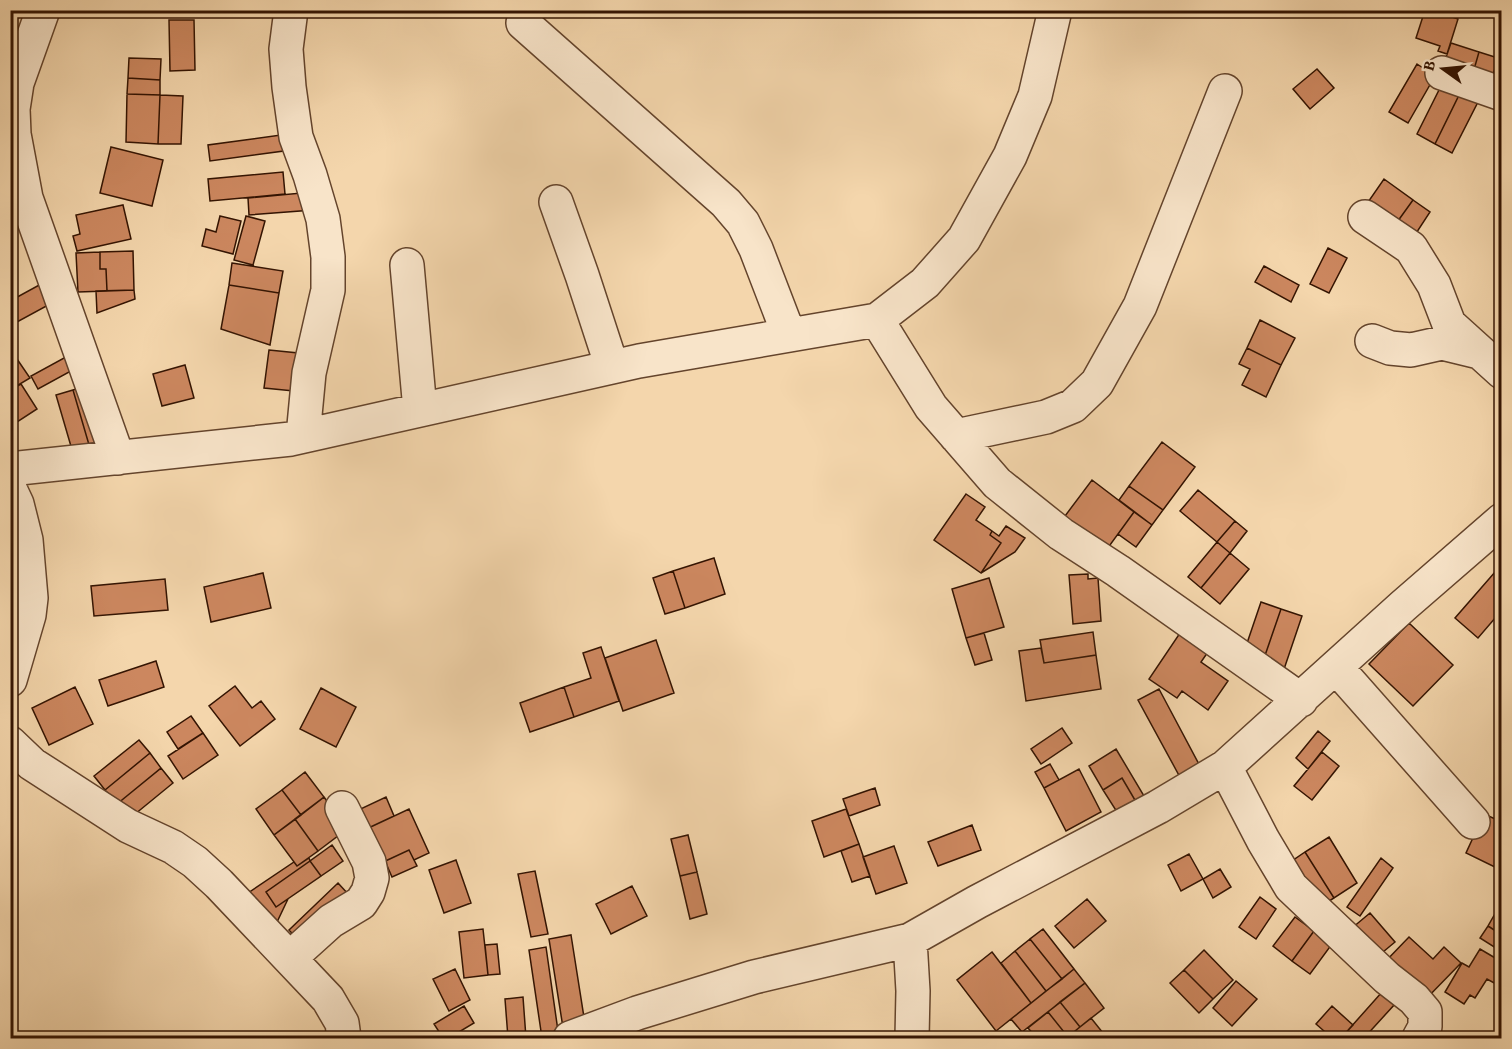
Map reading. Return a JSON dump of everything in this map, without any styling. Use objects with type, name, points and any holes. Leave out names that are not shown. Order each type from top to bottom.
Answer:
[{"type":"street","points":[[43,10],[17,83],[13,109],[14,134],[26,198],[118,458]]},
{"type":"street","points":[[291,10],[286,49],[296,137],[323,219],[328,257],[328,290],[309,373],[303,436]]},
{"type":"street","points":[[10,469],[291,439],[612,367],[877,320],[925,283],[964,239],[1010,156],[1035,96],[1055,10]]},
{"type":"street","points":[[523,23],[726,202],[743,223],[756,249],[789,335]]},
{"type":"street","points":[[1442,73],[1502,94]]},
{"type":"street","points":[[956,436],[1046,417],[1073,406],[1097,383],[1140,306],[1225,91]]},
{"type":"street","points":[[555,202],[612,367]]},
{"type":"street","points":[[1365,217],[1411,248],[1434,285],[1449,324],[1490,362]]},
{"type":"street","points":[[407,265],[420,410]]},
{"type":"street","points":[[877,320],[931,407],[997,483],[1061,534],[1118,571],[1301,700]]},
{"type":"street","points":[[1371,341],[1390,348],[1411,350],[1442,344],[1490,362]]},
{"type":"street","points":[[10,489],[17,504],[26,540],[31,598],[29,615],[10,680]]},
{"type":"street","points":[[570,1038],[637,1013],[754,977],[910,940],[977,902],[1158,807],[1225,767],[1502,520]]},
{"type":"street","points":[[1336,667],[1473,822]]},
{"type":"street","points":[[10,743],[32,764],[128,826],[173,847],[195,862],[219,884],[328,999],[342,1023],[344,1038]]},
{"type":"street","points":[[1225,767],[1263,840],[1291,887],[1387,978],[1414,999],[1425,1012],[1425,1027],[1419,1038]]},
{"type":"street","points":[[290,958],[331,921],[361,903],[368,892],[372,878],[369,862],[342,808]]},
{"type":"street","points":[[910,940],[913,991],[912,1038]]},
{"type":"building","points":[[1425,10],[1432,10],[1458,19],[1447,54],[1438,51],[1440,46],[1416,38]]},
{"type":"building","points":[[169,20],[194,20],[195,70],[170,71]]},
{"type":"building","points":[[1451,43],[1479,52],[1473,73],[1444,63]]},
{"type":"building","points":[[1479,52],[1498,58],[1492,79],[1473,73]]},
{"type":"building","points":[[129,58],[161,59],[160,80],[128,78]]},
{"type":"building","points":[[1417,64],[1435,76],[1408,123],[1389,112]]},
{"type":"building","points":[[1317,69],[1334,88],[1310,109],[1293,89]]},
{"type":"building","points":[[128,78],[160,80],[160,95],[127,94]]},
{"type":"building","points":[[1444,80],[1462,89],[1435,144],[1417,134]]},
{"type":"building","points":[[1462,89],[1480,98],[1452,153],[1435,144]]},
{"type":"building","points":[[127,94],[160,95],[158,144],[126,142]]},
{"type":"building","points":[[160,95],[183,96],[181,144],[158,144]]},
{"type":"building","points":[[288,134],[291,150],[210,161],[208,145]]},
{"type":"building","points":[[111,147],[163,160],[152,206],[100,193]]},
{"type":"building","points":[[283,172],[285,194],[210,201],[208,179]]},
{"type":"building","points":[[1384,179],[1413,200],[1395,225],[1366,205]]},
{"type":"building","points":[[312,192],[313,210],[249,215],[248,198]]},
{"type":"building","points":[[1413,200],[1430,212],[1413,238],[1395,225]]},
{"type":"building","points":[[123,205],[131,239],[77,251],[73,236],[80,234],[76,215]]},
{"type":"building","points":[[220,216],[241,221],[233,254],[202,246],[206,229],[216,232]]},
{"type":"building","points":[[246,216],[265,221],[253,265],[234,260]]},
{"type":"building","points":[[1328,248],[1347,258],[1329,293],[1310,284]]},
{"type":"building","points":[[133,251],[134,290],[107,291],[106,269],[100,269],[100,252]]},
{"type":"building","points":[[100,252],[100,269],[106,269],[107,291],[78,292],[76,253]]},
{"type":"building","points":[[232,263],[283,271],[279,293],[229,285]]},
{"type":"building","points":[[1264,266],[1299,285],[1291,302],[1255,282]]},
{"type":"building","points":[[41,284],[52,303],[17,322],[10,310],[10,301]]},
{"type":"building","points":[[229,285],[279,293],[270,345],[221,329]]},
{"type":"building","points":[[134,290],[135,299],[97,313],[96,291]]},
{"type":"building","points":[[1260,320],[1295,338],[1281,365],[1247,348]]},
{"type":"building","points":[[1247,348],[1281,365],[1266,397],[1242,385],[1250,369],[1239,364]]},
{"type":"building","points":[[269,350],[308,354],[304,392],[264,388]]},
{"type":"building","points":[[75,352],[82,365],[38,389],[31,376]]},
{"type":"building","points":[[17,359],[30,378],[10,390],[10,363]]},
{"type":"building","points":[[185,365],[194,398],[162,406],[153,374]]},
{"type":"building","points":[[21,384],[37,409],[11,426],[10,390]]},
{"type":"building","points":[[90,385],[109,450],[92,455],[73,390]]},
{"type":"building","points":[[73,390],[92,455],[75,460],[56,395]]},
{"type":"building","points":[[1162,442],[1195,467],[1163,510],[1129,486]]},
{"type":"building","points":[[1092,480],[1134,512],[1102,556],[1059,524]]},
{"type":"building","points":[[1129,486],[1163,510],[1152,525],[1119,500]]},
{"type":"building","points":[[1198,490],[1235,521],[1217,542],[1180,511]]},
{"type":"building","points":[[966,494],[985,507],[976,520],[992,531],[990,535],[1001,543],[981,573],[934,540]]},
{"type":"building","points":[[1134,512],[1152,525],[1136,547],[1118,534]]},
{"type":"building","points":[[1235,521],[1247,531],[1230,553],[1217,542]]},
{"type":"building","points":[[1006,526],[1025,538],[1015,552],[981,573],[1001,543],[990,535],[992,531],[999,536]]},
{"type":"building","points":[[1217,542],[1230,553],[1201,588],[1188,577]]},
{"type":"building","points":[[1230,553],[1249,569],[1220,604],[1201,588]]},
{"type":"building","points":[[714,558],[725,594],[685,608],[673,571]]},
{"type":"building","points":[[673,571],[685,608],[665,614],[653,578]]},
{"type":"building","points":[[1495,572],[1502,578],[1502,610],[1478,638],[1455,618]]},
{"type":"building","points":[[263,573],[271,608],[211,622],[204,587]]},
{"type":"building","points":[[1088,574],[1088,579],[1098,578],[1101,621],[1073,624],[1069,575]]},
{"type":"building","points":[[989,578],[1004,627],[966,638],[952,589]]},
{"type":"building","points":[[165,579],[168,610],[94,616],[91,586]]},
{"type":"building","points":[[1261,602],[1281,609],[1261,667],[1243,655]]},
{"type":"building","points":[[1281,609],[1302,616],[1280,681],[1261,667]]},
{"type":"building","points":[[1409,623],[1453,665],[1413,706],[1369,664]]},
{"type":"building","points":[[1182,630],[1210,649],[1201,662],[1228,681],[1208,710],[1182,691],[1177,698],[1149,679]]},
{"type":"building","points":[[1093,632],[1096,655],[1044,663],[1040,640]]},
{"type":"building","points":[[984,633],[992,660],[975,665],[966,638]]},
{"type":"building","points":[[656,640],[674,693],[623,711],[605,658]]},
{"type":"building","points":[[601,647],[619,701],[574,717],[564,687],[591,678],[583,653]]},
{"type":"building","points":[[1041,648],[1044,663],[1096,655],[1101,689],[1026,701],[1019,651]]},
{"type":"building","points":[[156,661],[164,687],[108,706],[99,680]]},
{"type":"building","points":[[235,686],[252,708],[261,701],[275,719],[240,746],[209,706]]},
{"type":"building","points":[[75,687],[93,724],[49,745],[32,708]]},
{"type":"building","points":[[564,687],[574,717],[530,732],[520,703]]},
{"type":"building","points":[[321,688],[356,707],[336,747],[300,729]]},
{"type":"building","points":[[1159,689],[1201,768],[1181,779],[1138,700]]},
{"type":"building","points":[[191,716],[203,733],[178,749],[167,732]]},
{"type":"building","points":[[1062,728],[1072,743],[1041,764],[1031,749]]},
{"type":"building","points":[[1318,731],[1330,741],[1308,769],[1296,758]]},
{"type":"building","points":[[203,733],[218,755],[183,779],[168,756]]},
{"type":"building","points":[[139,740],[150,753],[105,790],[94,776]]},
{"type":"building","points":[[1116,749],[1150,806],[1142,812],[1122,778],[1103,790],[1089,766]]},
{"type":"building","points":[[1322,752],[1339,766],[1312,800],[1294,786]]},
{"type":"building","points":[[150,753],[161,768],[117,804],[105,790]]},
{"type":"building","points":[[1050,764],[1059,780],[1044,788],[1035,772]]},
{"type":"building","points":[[161,768],[173,783],[129,819],[117,804]]},
{"type":"building","points":[[1079,769],[1101,812],[1066,831],[1044,788]]},
{"type":"building","points":[[305,772],[324,797],[301,815],[282,790]]},
{"type":"building","points":[[1122,778],[1142,812],[1124,823],[1103,790]]},
{"type":"building","points":[[875,788],[880,805],[849,816],[843,799]]},
{"type":"building","points":[[282,790],[301,815],[274,835],[256,809]]},
{"type":"building","points":[[324,797],[347,829],[318,851],[295,819]]},
{"type":"building","points":[[386,797],[394,816],[362,831],[354,812]]},
{"type":"building","points":[[409,809],[429,853],[414,860],[409,850],[377,865],[362,831]]},
{"type":"building","points":[[846,809],[859,844],[824,857],[812,821]]},
{"type":"building","points":[[1484,814],[1502,822],[1501,870],[1466,853]]},
{"type":"building","points":[[295,819],[318,851],[297,866],[274,835]]},
{"type":"building","points":[[972,825],[981,850],[938,866],[928,842]]},
{"type":"building","points":[[688,835],[697,872],[680,876],[671,839]]},
{"type":"building","points":[[1329,837],[1357,883],[1334,898],[1305,852]]},
{"type":"building","points":[[859,844],[870,876],[852,882],[841,851]]},
{"type":"building","points":[[332,845],[343,861],[321,876],[310,861]]},
{"type":"building","points":[[894,846],[907,883],[876,894],[863,857]]},
{"type":"building","points":[[409,850],[417,866],[392,877],[385,861]]},
{"type":"building","points":[[1305,852],[1334,898],[1318,908],[1289,863]]},
{"type":"building","points":[[1189,854],[1203,879],[1181,891],[1168,865]]},
{"type":"building","points":[[309,858],[310,861],[266,892],[276,907],[288,899],[277,922],[245,895],[294,862],[297,866]]},
{"type":"building","points":[[1381,858],[1393,868],[1360,916],[1347,907]]},
{"type":"building","points":[[456,860],[471,903],[444,913],[429,870]]},
{"type":"building","points":[[310,861],[321,876],[276,907],[266,892]]},
{"type":"building","points":[[1220,869],[1231,887],[1213,898],[1203,879]]},
{"type":"building","points":[[535,871],[548,934],[531,937],[518,874]]},
{"type":"building","points":[[697,872],[707,914],[690,919],[680,876]]},
{"type":"building","points":[[338,883],[349,895],[300,942],[289,930]]},
{"type":"building","points":[[632,886],[647,916],[611,934],[596,904]]},
{"type":"building","points":[[1260,897],[1276,909],[1256,939],[1239,927]]},
{"type":"building","points":[[1087,899],[1106,921],[1074,948],[1055,926]]},
{"type":"building","points":[[1496,912],[1502,916],[1502,935],[1488,926]]},
{"type":"building","points":[[1370,913],[1395,942],[1377,957],[1352,928]]},
{"type":"building","points":[[1295,917],[1314,931],[1292,961],[1273,946]]},
{"type":"building","points":[[1488,926],[1502,935],[1502,952],[1480,938]]},
{"type":"building","points":[[483,929],[488,975],[464,978],[459,932]]},
{"type":"building","points":[[1043,929],[1074,969],[1062,979],[1030,939]]},
{"type":"building","points":[[1314,931],[1332,944],[1310,974],[1292,961]]},
{"type":"building","points":[[571,935],[586,1030],[564,1034],[549,939]]},
{"type":"building","points":[[1409,937],[1433,959],[1444,947],[1461,963],[1423,1002],[1383,964]]},
{"type":"building","points":[[1030,939],[1062,979],[1046,991],[1015,951]]},
{"type":"building","points":[[497,944],[500,974],[488,975],[485,945]]},
{"type":"building","points":[[546,947],[559,1038],[542,1038],[529,950]]},
{"type":"building","points":[[1480,949],[1502,962],[1502,975],[1496,984],[1487,979],[1475,998],[1470,995],[1464,1004],[1445,992],[1462,963],[1469,967]]},
{"type":"building","points":[[1204,950],[1233,980],[1213,999],[1184,970]]},
{"type":"building","points":[[1015,951],[1046,991],[1031,1003],[1001,963]]},
{"type":"building","points":[[992,952],[1031,1003],[996,1031],[957,980]]},
{"type":"building","points":[[455,969],[470,1000],[449,1011],[433,979]]},
{"type":"building","points":[[1074,969],[1085,983],[1022,1032],[1011,1019]]},
{"type":"building","points":[[1184,970],[1213,999],[1199,1013],[1170,983]]},
{"type":"building","points":[[1236,981],[1257,999],[1232,1026],[1213,1008]]},
{"type":"building","points":[[1085,983],[1104,1008],[1080,1027],[1060,1002]]},
{"type":"building","points":[[1382,992],[1395,1004],[1364,1038],[1343,1038],[1342,1037]]},
{"type":"building","points":[[523,997],[526,1038],[508,1038],[505,999]]},
{"type":"building","points":[[1060,1002],[1080,1027],[1068,1037],[1048,1012]]},
{"type":"building","points":[[464,1006],[474,1023],[449,1038],[443,1038],[434,1024]]},
{"type":"building","points":[[1332,1006],[1353,1025],[1341,1038],[1332,1038],[1316,1024]]},
{"type":"building","points":[[1048,1012],[1069,1038],[1037,1038],[1028,1028]]},
{"type":"building","points":[[1091,1018],[1107,1038],[1073,1038],[1070,1035]]}]
